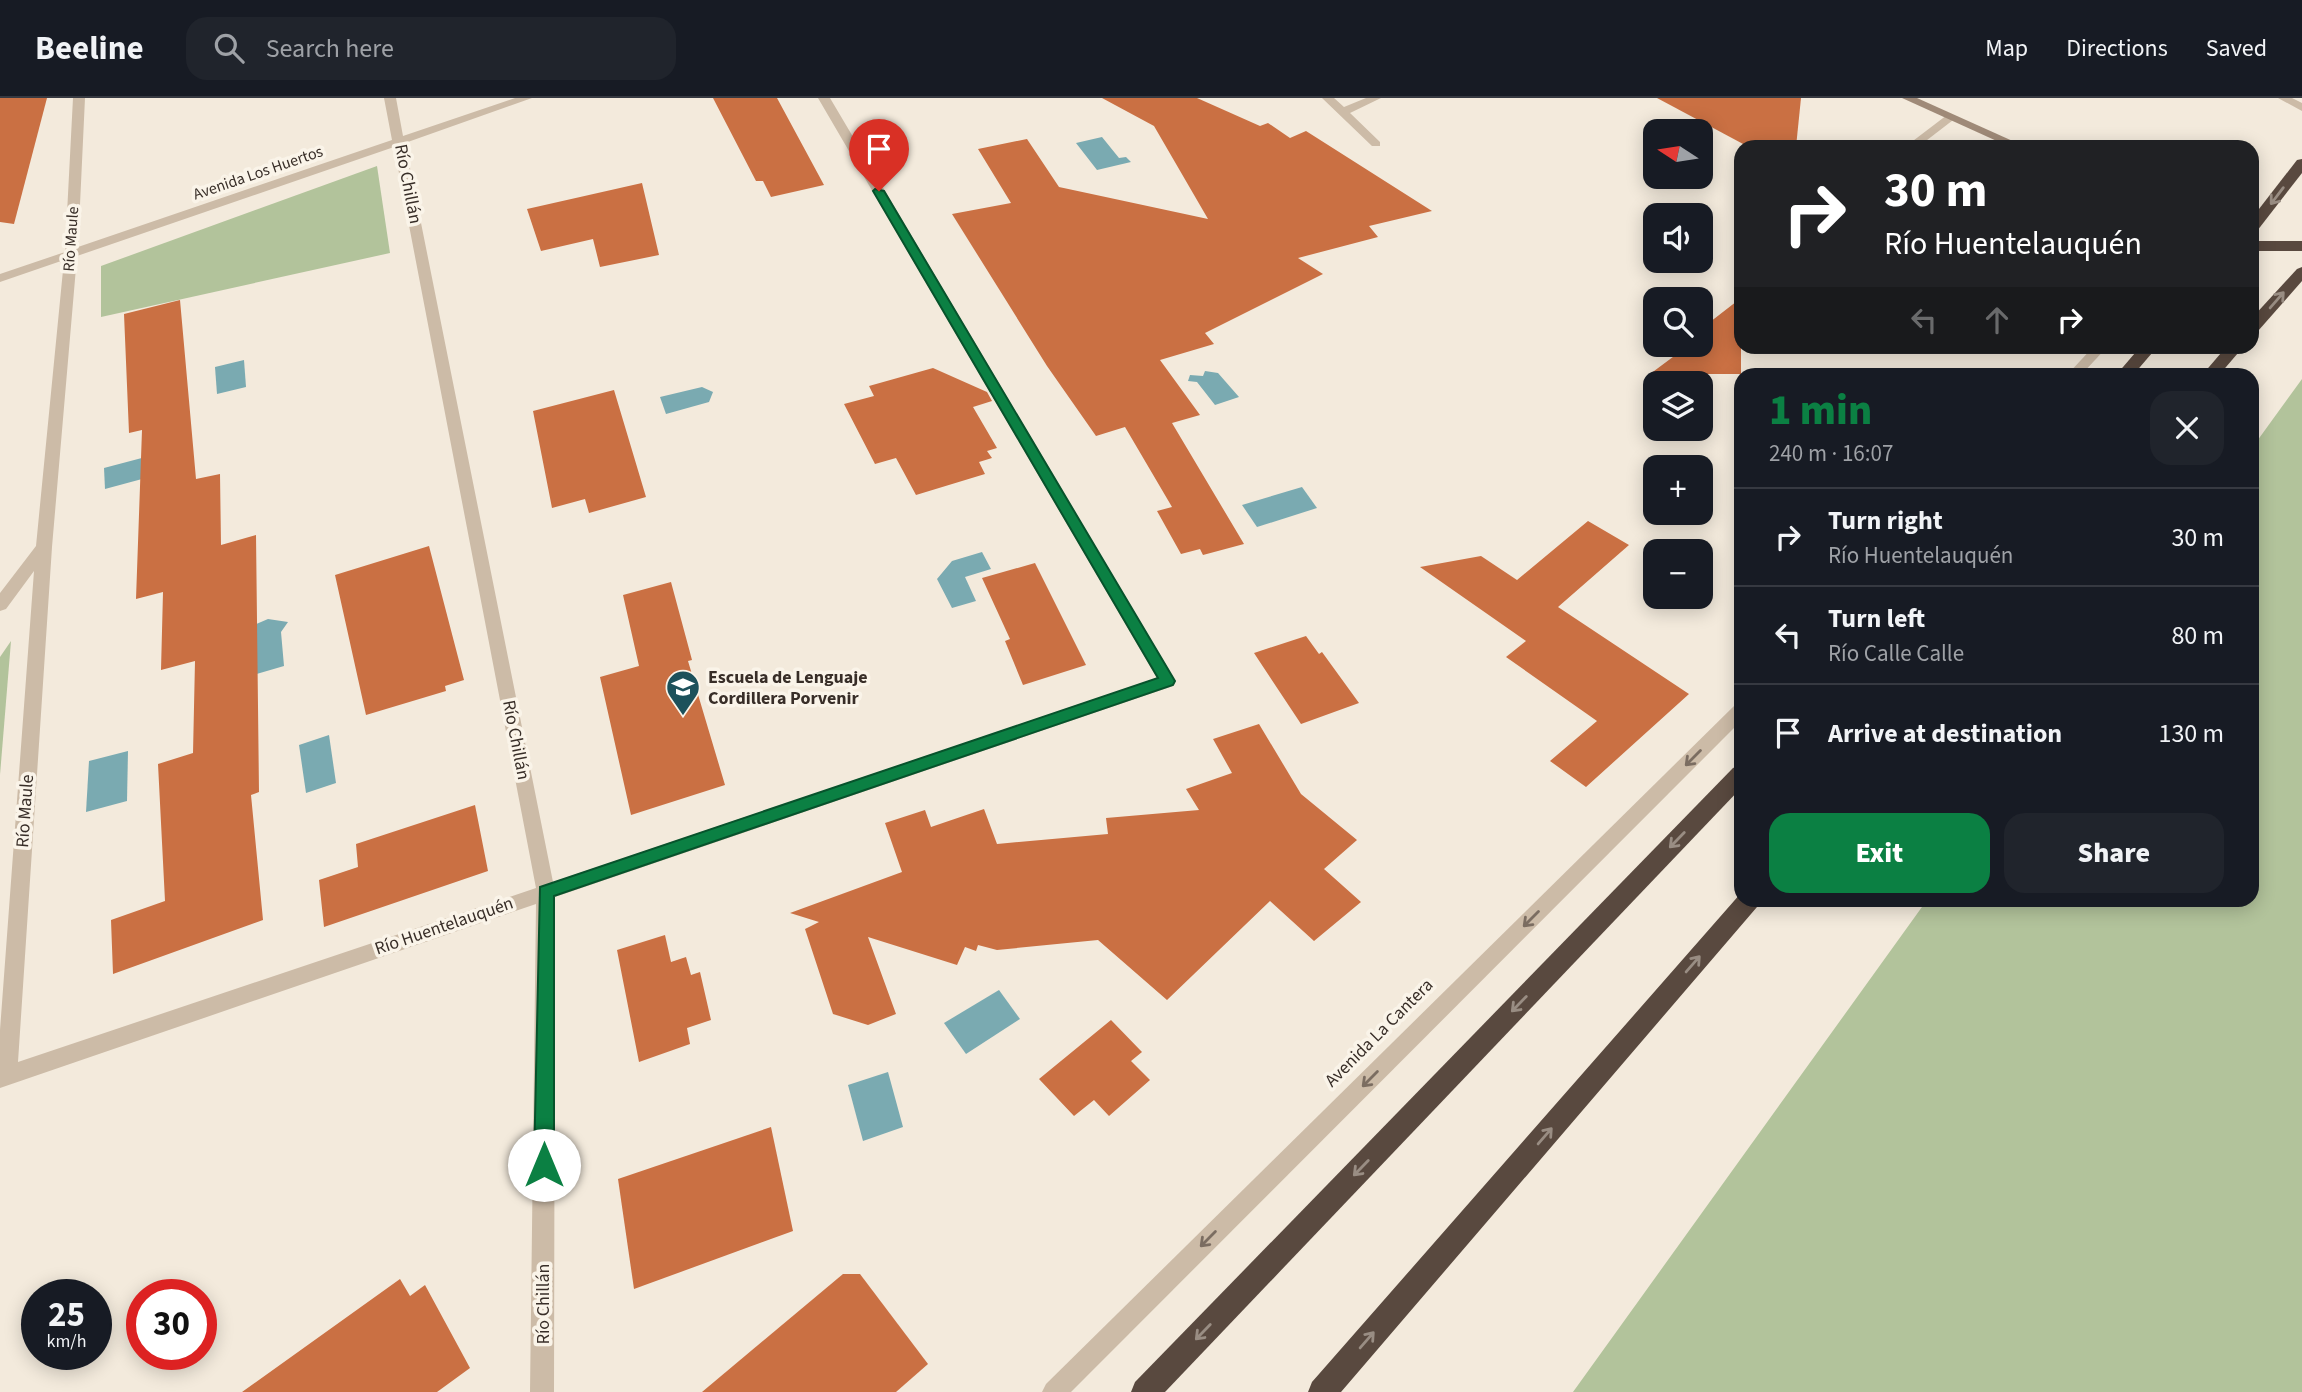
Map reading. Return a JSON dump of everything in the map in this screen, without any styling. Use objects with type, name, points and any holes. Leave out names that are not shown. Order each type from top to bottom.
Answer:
[{"type":"highway","points":[[2259,219],[2302,163]]},
{"type":"highway","points":[[2259,246],[2302,246]]},
{"type":"highway","points":[[2259,321],[2300,278]]},
{"type":"highway","points":[[2130,368],[2143,354]]},
{"type":"highway","points":[[2216,368],[2229,354]]},
{"type":"highway","points":[[1145,1392],[1734,781]]},
{"type":"highway","points":[[1322,1392],[1743,907]]},
{"type":"street","name":"Río Maule","points":[[4,1076],[44,547],[71,253],[79,98]]},
{"type":"street","name":"Río Chillán","points":[[390,98],[546,892],[541,1392]]},
{"type":"street","name":"Avenida Los Huertos","points":[[0,278],[526,98]]},
{"type":"street","name":"Río Huentelauquén","points":[[4,1076],[1167,681],[824,98]]},
{"type":"street","points":[[1328,98],[1376,144]]},
{"type":"street","points":[[1343,112],[1375,98]]},
{"type":"street","points":[[1908,98],[2004,140]]},
{"type":"street","points":[[2284,98],[2302,108]]},
{"type":"street","points":[[1920,140],[1951,117]]},
{"type":"street","points":[[2081,368],[2094,354]]},
{"type":"street","points":[[0,605],[44,547]]},
{"type":"street","name":"Avenida La Cantera","points":[[1054,1392],[1734,717]]},
{"type":"green space","points":[[377,166],[390,253],[101,317],[101,266]]},
{"type":"green space","points":[[2302,379],[2302,1392],[1573,1392],[1922,907],[2259,907],[2259,438]]},
{"type":"green space","points":[[11,641],[0,775],[0,657]]},
{"type":"water","points":[[1102,137],[1119,158],[1126,157],[1131,162],[1097,170],[1076,143]]},
{"type":"water","points":[[244,360],[246,387],[217,394],[215,367]]},
{"type":"water","points":[[1205,371],[1218,373],[1239,397],[1215,405],[1197,382],[1188,381],[1190,375],[1203,376]]},
{"type":"water","points":[[702,387],[713,392],[709,402],[666,414],[660,397]]},
{"type":"water","points":[[172,450],[179,469],[105,489],[104,468]]},
{"type":"water","points":[[1302,487],[1317,508],[1257,527],[1242,505]]},
{"type":"water","points":[[982,552],[991,569],[965,577],[976,601],[952,608],[937,579],[952,561]]},
{"type":"water","points":[[268,619],[288,622],[281,632],[284,666],[250,676],[254,625]]},
{"type":"water","points":[[329,735],[336,783],[306,793],[299,745]]},
{"type":"water","points":[[128,751],[127,801],[86,812],[89,761]]},
{"type":"water","points":[[999,990],[1020,1019],[966,1054],[944,1023]]},
{"type":"water","points":[[888,1072],[903,1127],[863,1141],[848,1085]]},
{"type":"building","points":[[0,98],[47,98],[14,224],[0,222]]},
{"type":"building","points":[[713,98],[777,98],[824,185],[771,197],[763,181],[756,181]]},
{"type":"building","points":[[1102,98],[1197,98],[1260,126],[1268,123],[1290,138],[1306,131],[1432,211],[1369,226],[1378,237],[1298,258],[1323,274],[1205,333],[1214,344],[1160,360],[1200,415],[1172,423],[1244,544],[1203,555],[1200,549],[1181,554],[1157,511],[1172,507],[1125,427],[1096,436],[1047,366],[952,214],[1011,203],[978,149],[1027,139],[1059,187],[1208,219],[1154,126]]},
{"type":"building","points":[[1657,98],[1801,98],[1797,140],[1736,140],[1713,128],[1713,119],[1696,119]]},
{"type":"building","points":[[642,183],[659,255],[600,267],[593,239],[541,251],[527,209]]},
{"type":"building","points":[[180,300],[196,479],[220,474],[221,545],[256,535],[259,792],[251,795],[263,920],[113,974],[111,920],[165,901],[158,764],[193,753],[195,661],[161,670],[163,592],[136,599],[142,430],[129,433],[124,314]]},
{"type":"building","points":[[1734,303],[1734,354],[1741,354],[1741,368],[1734,368],[1734,374],[1713,374],[1713,371],[1654,371],[1673,357],[1713,357],[1713,320]]},
{"type":"building","points":[[933,368],[987,392],[992,401],[973,407],[997,448],[987,451],[992,458],[979,462],[985,474],[916,495],[896,458],[875,464],[844,404],[874,396],[869,386]]},
{"type":"building","points":[[614,390],[646,497],[589,513],[585,499],[552,508],[533,411]]},
{"type":"building","points":[[1588,521],[1629,545],[1558,607],[1689,694],[1586,787],[1550,761],[1597,721],[1506,657],[1526,641],[1420,567],[1481,556],[1517,580]]},
{"type":"building","points":[[429,546],[464,680],[445,686],[446,691],[366,715],[335,575]]},
{"type":"building","points":[[1035,563],[1086,665],[1023,685],[1005,641],[1010,639],[982,578]]},
{"type":"building","points":[[671,582],[692,660],[688,661],[725,785],[631,815],[600,677],[639,666],[623,595]]},
{"type":"building","points":[[1306,636],[1319,654],[1322,652],[1359,703],[1301,724],[1254,653]]},
{"type":"building","points":[[1259,724],[1301,794],[1357,840],[1324,869],[1361,902],[1314,941],[1270,901],[1167,1000],[1098,940],[997,950],[978,945],[976,951],[965,947],[957,965],[868,937],[896,1014],[868,1025],[833,1014],[805,929],[819,922],[790,913],[902,872],[885,823],[925,810],[931,827],[984,809],[997,844],[1108,834],[1106,818],[1199,810],[1186,789],[1232,773],[1213,739]]},
{"type":"building","points":[[475,805],[488,871],[324,927],[319,880],[358,867],[356,844]]},
{"type":"building","points":[[665,935],[671,962],[686,957],[691,975],[700,972],[711,1020],[687,1028],[690,1044],[639,1062],[617,950]]},
{"type":"building","points":[[1111,1020],[1142,1052],[1131,1061],[1150,1080],[1109,1116],[1094,1100],[1074,1116],[1039,1079]]},
{"type":"building","points":[[771,1127],[793,1231],[634,1289],[618,1179]]},
{"type":"building","points":[[843,1274],[860,1274],[928,1364],[896,1392],[702,1392]]},
{"type":"building","points":[[400,1279],[410,1296],[425,1285],[470,1368],[437,1392],[242,1392]]},
{"type":"place","name":"Escuela de Lenguaje Cordillera Porvenir","points":[[683,717]]},
{"type":"route","points":[[544,1165],[546,892],[1167,681],[879,191]]}]
